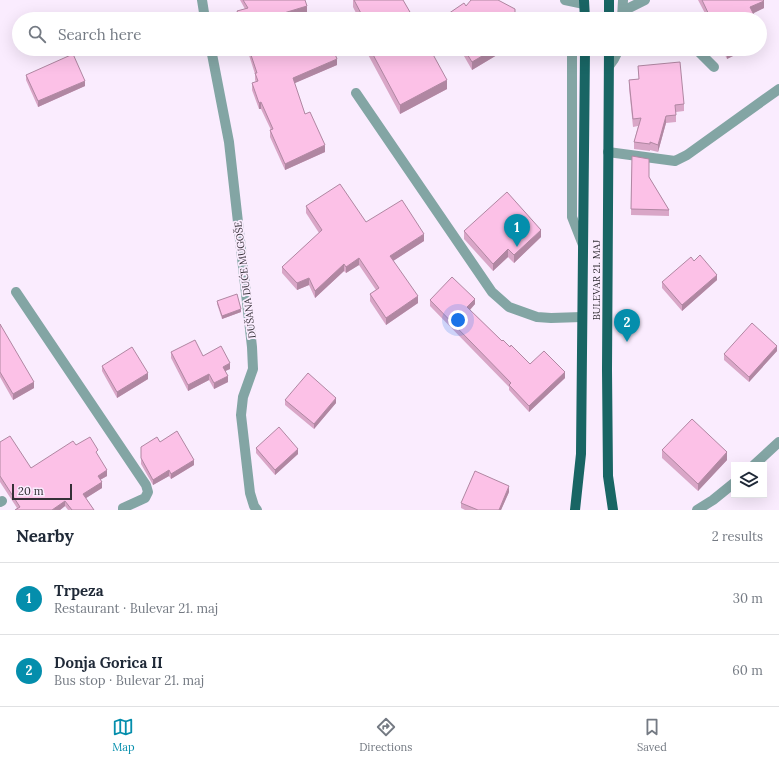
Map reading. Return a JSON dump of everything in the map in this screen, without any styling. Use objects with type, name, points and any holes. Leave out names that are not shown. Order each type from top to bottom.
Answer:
[{"type":"main road","points":[[609,0],[609,12]]},
{"type":"main road","points":[[584,2],[585,12]]},
{"type":"main road","name":"BULEVAR 21. MAJ","points":[[575,510],[581,454],[585,56]]},
{"type":"main road","name":"BULEVAR 21. MAJ","points":[[609,56],[608,480],[613,510]]},
{"type":"street","points":[[202,0],[204,12]]},
{"type":"street","points":[[565,0],[584,2]]},
{"type":"street","points":[[623,0],[623,12]]},
{"type":"street","points":[[627,12],[645,0]]},
{"type":"street","name":"DUŠANA DUĆE MUGOŠE","points":[[212,56],[229,142],[252,347],[253,369],[242,397],[241,415],[250,493],[254,506],[257,510]]},
{"type":"street","points":[[572,56],[572,217],[583,246]]},
{"type":"street","points":[[609,66],[616,56]]},
{"type":"street","points":[[703,56],[714,68]]},
{"type":"street","points":[[608,152],[675,161],[779,89]]},
{"type":"street","points":[[356,93],[492,292],[509,307],[537,317],[582,317]]},
{"type":"street","points":[[16,292],[146,485],[148,492],[145,498],[123,508],[123,510]]},
{"type":"street","points":[[757,462],[779,442]]},
{"type":"street","points":[[697,510],[713,500],[731,485]]},
{"type":"street","points":[[705,510],[713,500]]},
{"type":"building","points":[[243,0],[305,0],[307,6],[287,12],[237,11],[248,8]]},
{"type":"building","points":[[354,0],[403,0],[410,12],[360,12]]},
{"type":"building","points":[[471,0],[498,0],[515,9],[515,12],[451,12],[464,3],[466,6]]},
{"type":"building","points":[[702,0],[764,1],[750,7],[752,12],[708,12]]},
{"type":"building","points":[[69,56],[74,56],[85,81],[38,101],[26,75]]},
{"type":"building","points":[[251,56],[336,56],[337,59],[293,78],[305,114],[310,112],[325,145],[285,164],[270,130],[273,129],[261,102],[259,103],[252,83],[258,81],[255,73],[257,73]]},
{"type":"building","points":[[374,56],[434,56],[447,80],[400,105]]},
{"type":"building","points":[[468,56],[482,56],[472,62]]},
{"type":"building","points":[[680,62],[684,104],[675,105],[676,115],[666,116],[658,145],[650,142],[650,144],[634,142],[641,118],[633,119],[629,80],[639,79],[638,66]]},
{"type":"building","points":[[632,156],[649,159],[649,177],[669,210],[631,209]]},
{"type":"building","points":[[340,184],[366,222],[402,200],[424,234],[390,256],[418,296],[386,318],[370,294],[379,288],[359,258],[346,267],[344,264],[315,291],[309,278],[297,283],[282,267],[322,230],[306,206]]},
{"type":"building","points":[[507,192],[541,230],[514,255],[508,249],[493,264],[464,231]]},
{"type":"building","points":[[700,255],[717,275],[682,305],[662,282],[691,257],[694,261]]},
{"type":"building","points":[[452,277],[475,299],[467,307],[502,341],[503,340],[510,347],[511,345],[530,364],[544,351],[565,372],[529,406],[509,385],[511,383],[430,300]]},
{"type":"building","points":[[237,294],[241,309],[222,316],[217,301]]},
{"type":"building","points":[[752,323],[777,346],[749,377],[724,354]]},
{"type":"building","points":[[0,324],[34,382],[13,394],[0,372]]},
{"type":"building","points":[[195,340],[203,356],[221,346],[230,363],[223,367],[228,376],[214,383],[209,374],[188,385],[171,352]]},
{"type":"building","points":[[132,347],[148,373],[117,392],[102,366]]},
{"type":"building","points":[[308,373],[336,398],[314,424],[285,400]]},
{"type":"building","points":[[692,419],[727,452],[698,484],[662,450]]},
{"type":"building","points":[[279,427],[298,449],[275,470],[256,448]]},
{"type":"building","points":[[177,431],[194,460],[171,474],[169,470],[153,480],[141,458],[141,447],[157,437],[160,442]]},
{"type":"building","points":[[10,436],[31,468],[73,441],[76,445],[90,437],[98,450],[96,452],[107,470],[98,476],[102,482],[83,494],[94,510],[72,510],[65,501],[52,510],[15,510],[20,507],[0,476],[0,442]]},
{"type":"building","points":[[475,471],[509,486],[499,510],[478,510],[461,503]]},
{"type":"place","name":"Trpeza","points":[[517,247]]},
{"type":"place","name":"Donja Gorica II","points":[[627,342]]}]
